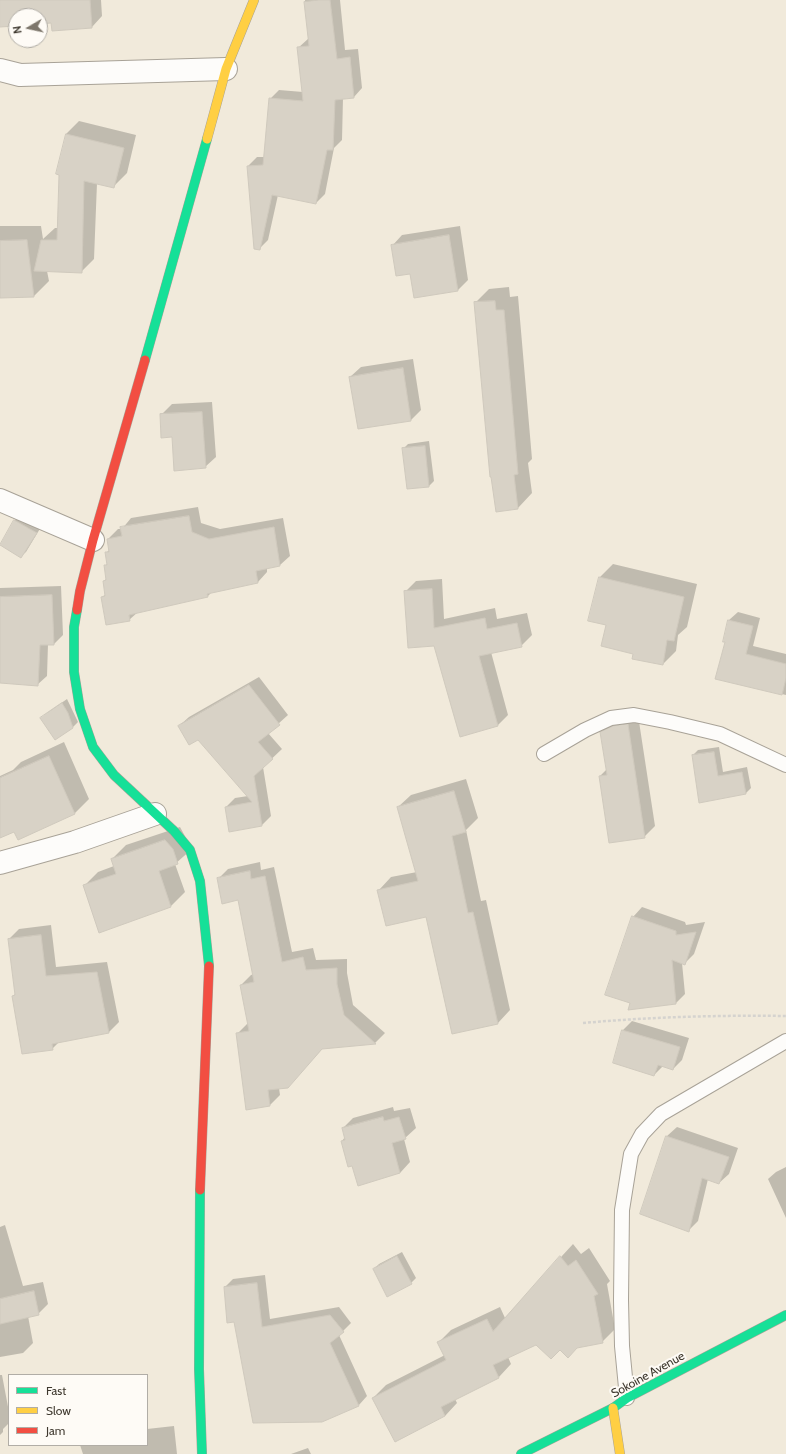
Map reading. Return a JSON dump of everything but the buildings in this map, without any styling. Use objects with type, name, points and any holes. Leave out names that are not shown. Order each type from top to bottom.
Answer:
[{"type":"street","points":[[202,1454],[199,1369],[199,1212],[209,969],[200,880],[190,850],[174,831],[114,775],[93,747],[80,709],[74,672],[74,627],[80,591],[93,540],[161,304],[226,69],[254,0]]},
{"type":"street","points":[[0,70],[20,75],[226,69]]},
{"type":"street","points":[[0,500],[93,540]]},
{"type":"street","points":[[0,863],[75,842],[155,814]]},
{"type":"street","name":"Sokoine Avenue","points":[[521,1454],[613,1408],[627,1398],[786,1315]]},
{"type":"street","points":[[613,1408],[620,1454]]},
{"type":"lane","points":[[544,754],[585,730],[611,718],[634,715],[720,734],[786,765]]},
{"type":"lane","points":[[627,1398],[622,1346],[620,1300],[622,1210],[631,1154],[642,1134],[661,1114],[786,1041]]},
{"type":"path","points":[[583,1023],[726,1015],[786,1016]]},
{"type":"traffic: fast","points":[[145,360],[207,139]]},
{"type":"traffic: fast","points":[[77,610],[74,627],[74,672],[80,709],[93,747],[114,775],[174,831],[190,850],[200,881],[209,966]]},
{"type":"traffic: fast","points":[[200,1190],[199,1369],[202,1454]]},
{"type":"traffic: fast","points":[[521,1454],[613,1408],[627,1398],[786,1315]]},
{"type":"traffic: slow","points":[[207,139],[226,69],[254,0]]},
{"type":"traffic: slow","points":[[613,1408],[620,1454]]},
{"type":"traffic: jam","points":[[77,610],[80,591],[93,540],[145,360]]},
{"type":"traffic: jam","points":[[200,1190],[209,966]]}]
